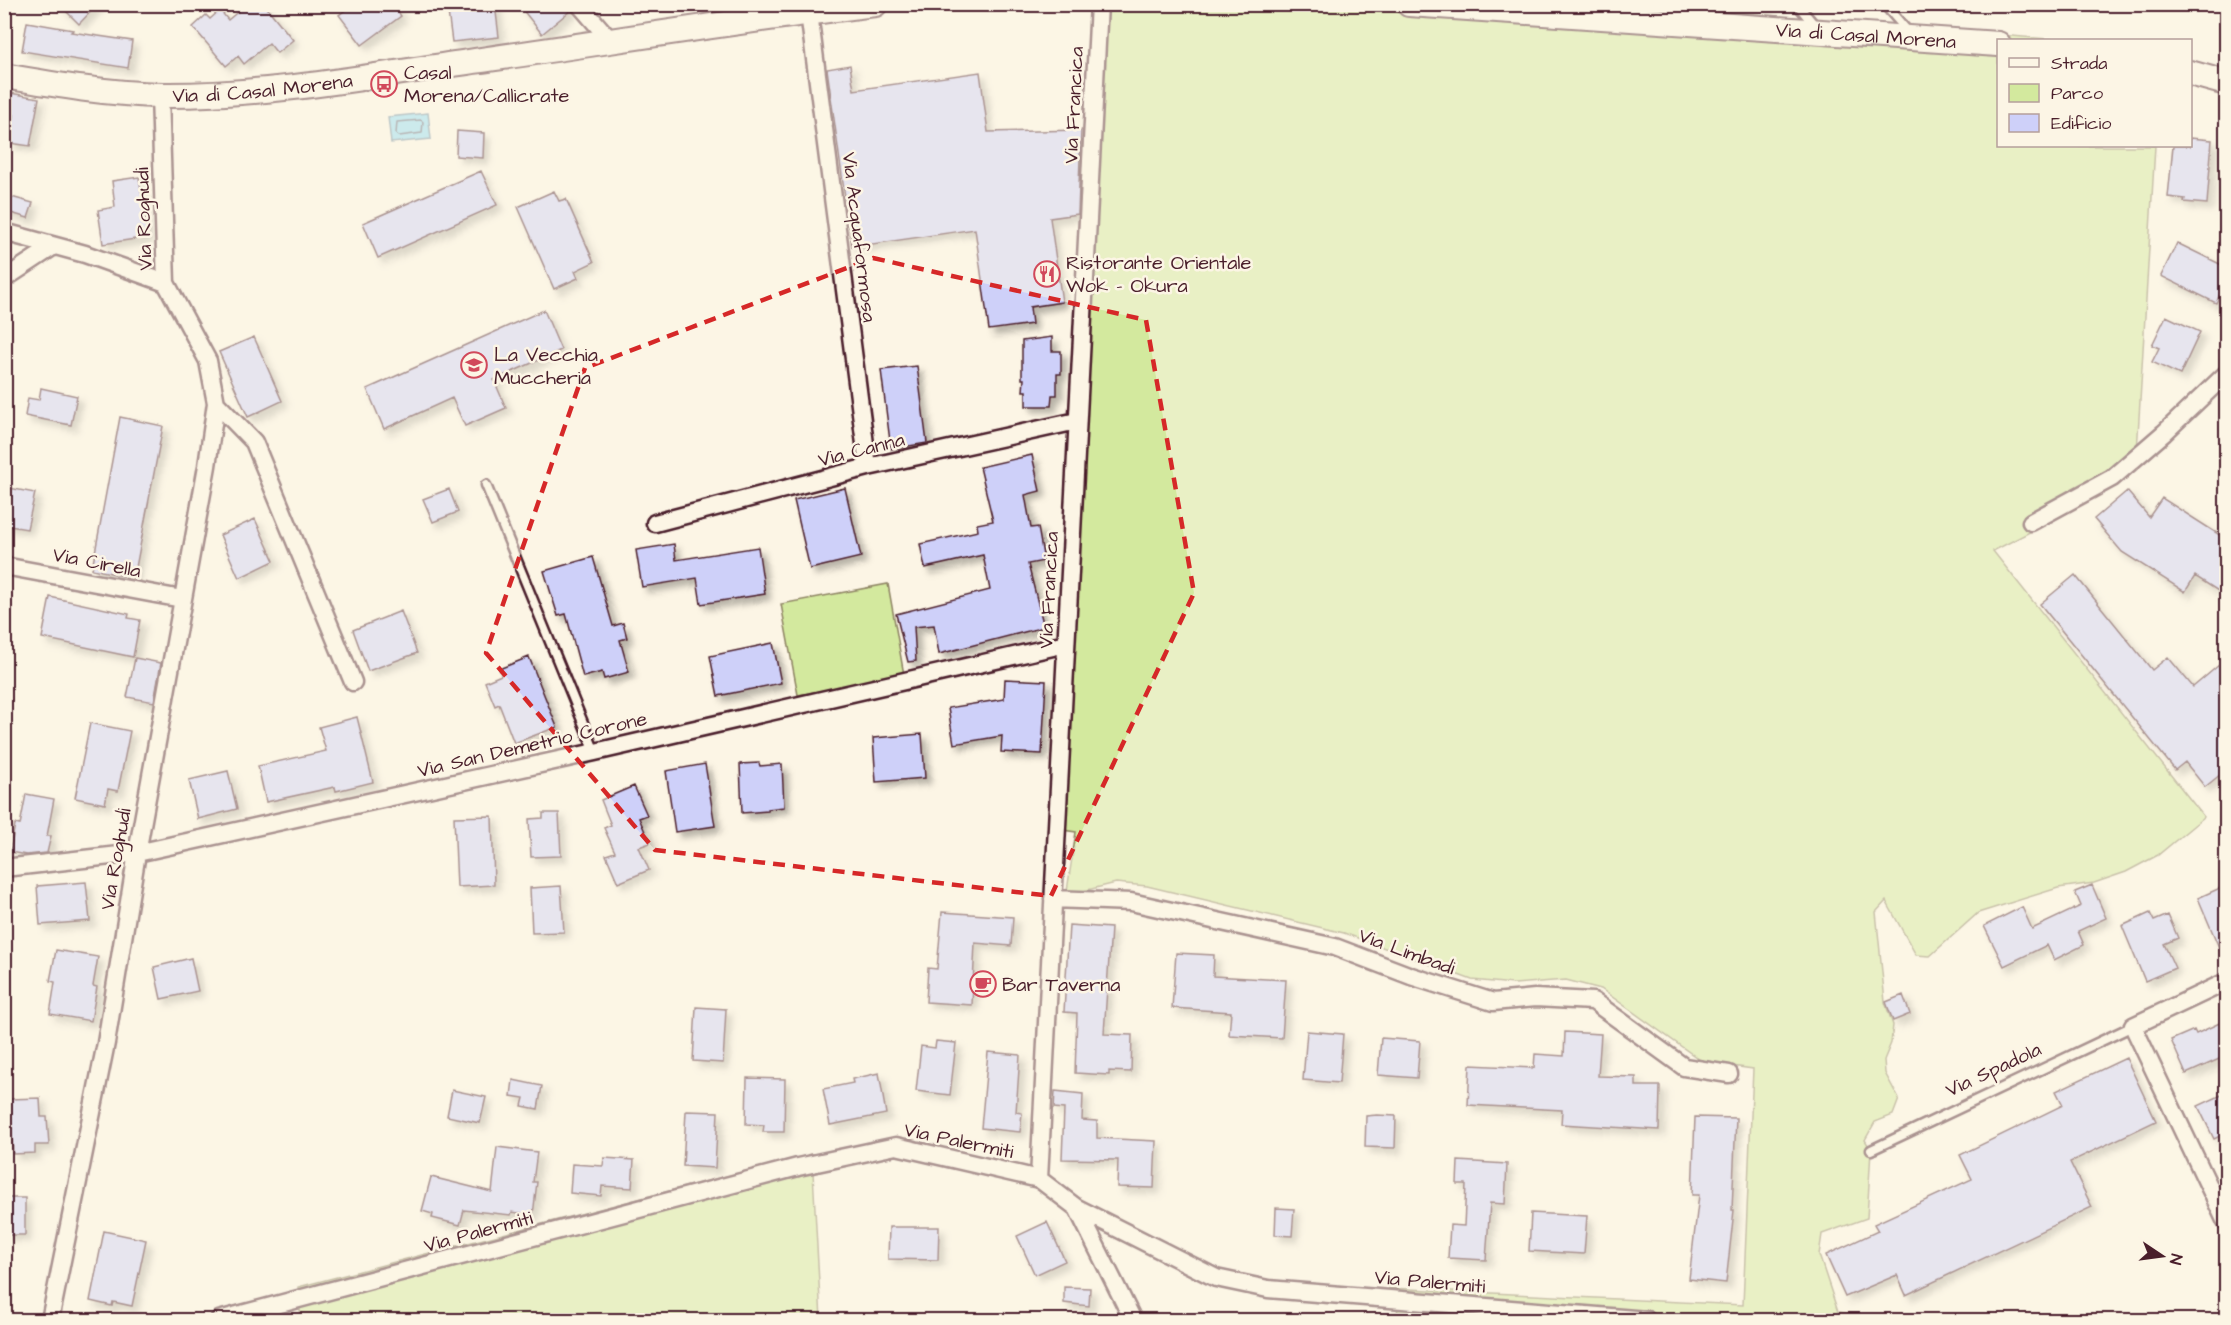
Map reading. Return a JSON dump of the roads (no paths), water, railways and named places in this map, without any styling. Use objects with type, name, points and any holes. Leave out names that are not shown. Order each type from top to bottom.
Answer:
[{"type":"main road","name":"Via di Casal Morena","points":[[4,76],[84,88],[160,95],[216,93],[303,85],[874,4]]},
{"type":"main road","name":"Via di Casal Morena","points":[[1410,4],[1997,44]]},
{"type":"main road","points":[[2192,74],[2226,83]]},
{"type":"street","points":[[579,4],[611,41]]},
{"type":"street","name":"Via Francica","points":[[1039,1179],[1099,4]]},
{"type":"street","name":"Via Acquaformosa","points":[[809,13],[868,468]]},
{"type":"street","name":"Via Roghudi","points":[[50,1320],[106,1043],[137,854],[207,466],[216,403],[208,361],[166,283],[160,95]]},
{"type":"street","points":[[4,232],[111,263],[166,283]]},
{"type":"street","points":[[4,279],[54,246]]},
{"type":"street","points":[[2031,522],[2112,478],[2164,433],[2226,374]]},
{"type":"street","points":[[216,403],[254,442],[353,682]]},
{"type":"street","name":"Via Canna","points":[[655,523],[868,468],[1077,421]]},
{"type":"street","name":"Via Cirella","points":[[4,566],[182,599]]},
{"type":"street","name":"Via San Demetrio Corone","points":[[4,868],[137,854],[595,753],[1066,644]]},
{"type":"street","name":"Via Limbadi","points":[[1053,899],[1131,902],[1335,947],[1411,976],[1493,1002],[1535,998],[1593,1001],[1684,1067],[1729,1074]]},
{"type":"street","name":"Via Spadola","points":[[2133,1026],[2226,982]]},
{"type":"street","points":[[2133,1026],[2226,1222]]},
{"type":"street","name":"Via Palermiti","points":[[219,1320],[798,1167],[896,1146],[1039,1179],[1077,1208],[1216,1278],[1258,1287],[1647,1320]]},
{"type":"street","points":[[1077,1208],[1133,1320]]},
{"type":"lane","points":[[1797,4],[1821,33]]},
{"type":"lane","points":[[1884,4],[1914,39]]},
{"type":"lane","points":[[486,485],[595,753]]},
{"type":"lane","name":"Via Spadola","points":[[1871,1150],[2133,1026]]},
{"type":"water","points":[[428,113],[431,139],[391,143],[388,117]]},
{"type":"place","name":"Casal Morena/Callicrate","points":[[384,84]]},
{"type":"place","name":"Ristorante Orientale Wok - Okura","points":[[1047,274]]},
{"type":"place","name":"La Vecchia Muccheria","points":[[474,365]]},
{"type":"place","name":"Bar Taverna","points":[[983,984]]}]
